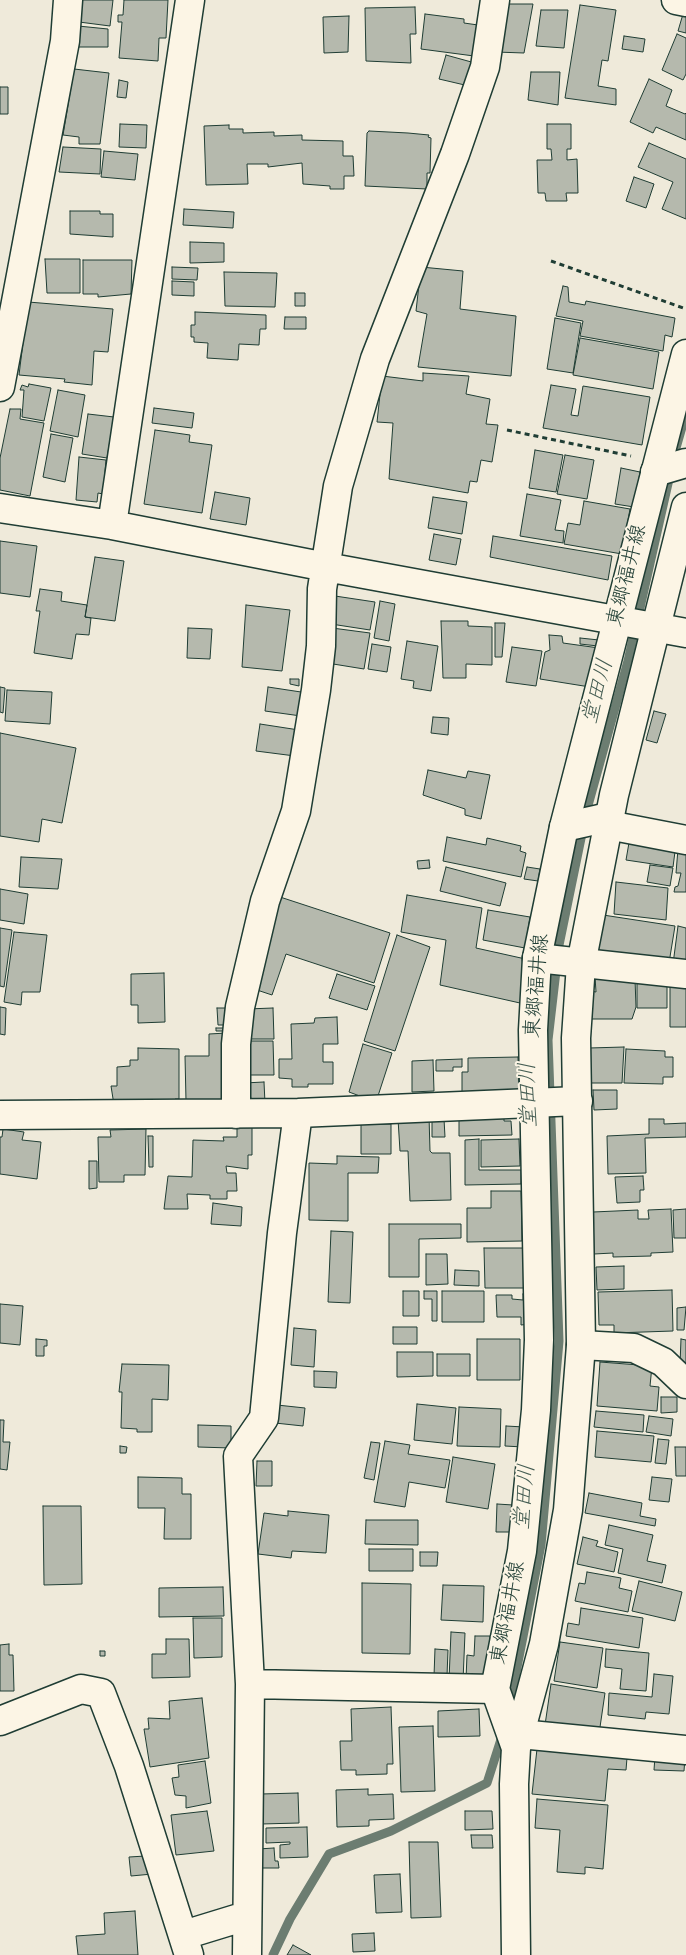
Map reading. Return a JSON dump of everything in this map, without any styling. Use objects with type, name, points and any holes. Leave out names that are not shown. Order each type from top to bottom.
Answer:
[{"type":"street","points":[[0,388],[65,40],[68,0]]},
{"type":"street","points":[[112,525],[190,0]]},
{"type":"street","points":[[236,1114],[236,1044],[240,1007],[265,901],[296,811],[316,690],[321,646],[322,590],[338,486],[379,350],[455,154],[485,67],[495,0]]},
{"type":"street","points":[[676,0],[686,2]]},
{"type":"street","name":"東郷福井線","points":[[518,1741],[498,1698],[522,1551],[536,1410],[539,1340],[533,1030],[537,958],[564,827],[686,354]]},
{"type":"street","points":[[656,467],[686,463]]},
{"type":"street","name":"東郷福井線","points":[[516,1955],[514,1784],[518,1741],[544,1644],[568,1510],[581,1344],[576,1038],[581,964],[608,821],[658,627],[686,507]]},
{"type":"street","points":[[0,508],[112,525],[326,567],[618,619],[686,633]]},
{"type":"street","points":[[564,827],[608,821],[686,840]]},
{"type":"street","points":[[537,958],[686,974]]},
{"type":"street","points":[[0,1116],[298,1113],[578,1101]]},
{"type":"street","points":[[247,1955],[250,1684],[238,1456],[264,1418],[282,1233],[298,1113]]},
{"type":"street","points":[[581,1344],[634,1348],[663,1362],[686,1384]]},
{"type":"street","points":[[250,1684],[498,1698]]},
{"type":"street","points":[[0,1721],[81,1689],[101,1693],[129,1766],[187,1945],[246,1916]]},
{"type":"street","points":[[518,1741],[686,1750]]},
{"type":"path","points":[[550,261],[686,309]]},
{"type":"path","points":[[507,430],[656,467]]},
{"type":"building","points":[[80,0],[113,0],[110,26],[79,22]]},
{"type":"building","points":[[124,0],[168,0],[166,38],[159,38],[158,61],[119,58],[122,22],[118,22],[118,15],[123,15]]},
{"type":"building","points":[[503,4],[533,4],[524,53],[496,52]]},
{"type":"building","points":[[580,5],[616,10],[608,61],[602,60],[598,86],[616,89],[616,105],[565,98]]},
{"type":"building","points":[[415,7],[416,34],[410,34],[411,63],[366,61],[365,8]]},
{"type":"building","points":[[541,10],[568,10],[564,48],[536,46]]},
{"type":"building","points":[[425,14],[464,19],[464,23],[478,25],[474,56],[421,49]]},
{"type":"building","points":[[683,14],[686,15],[686,33],[678,31]]},
{"type":"building","points":[[349,16],[348,52],[324,53],[323,17]]},
{"type":"building","points":[[78,26],[108,29],[108,47],[76,47]]},
{"type":"building","points":[[677,34],[686,38],[686,74],[683,80],[662,70]]},
{"type":"building","points":[[624,36],[645,39],[643,52],[622,49]]},
{"type":"building","points":[[446,55],[475,63],[469,86],[439,79]]},
{"type":"building","points":[[74,69],[109,73],[100,144],[79,144],[79,137],[63,135]]},
{"type":"building","points":[[531,72],[560,72],[558,105],[528,100]]},
{"type":"building","points":[[649,79],[672,90],[666,106],[686,113],[686,140],[656,127],[653,133],[630,122]]},
{"type":"building","points":[[119,80],[128,82],[126,98],[117,97]]},
{"type":"building","points":[[0,87],[8,87],[8,114],[0,114]]},
{"type":"building","points":[[120,124],[147,125],[146,148],[119,147]]},
{"type":"building","points":[[547,124],[571,124],[571,149],[567,149],[567,160],[577,159],[578,193],[566,193],[567,201],[546,201],[545,193],[538,193],[537,160],[552,160],[551,149],[547,149]]},
{"type":"building","points":[[229,125],[229,129],[243,129],[243,133],[274,132],[274,136],[302,135],[302,140],[343,141],[343,156],[353,156],[354,176],[344,176],[344,189],[330,189],[330,186],[303,184],[302,163],[268,167],[268,164],[247,164],[248,184],[206,185],[204,126]]},
{"type":"building","points":[[369,131],[429,135],[428,137],[431,138],[430,173],[427,173],[427,189],[365,186],[367,133]]},
{"type":"building","points":[[649,143],[686,159],[686,219],[662,209],[673,182],[638,167]]},
{"type":"building","points":[[63,147],[101,149],[100,174],[59,172]]},
{"type":"building","points":[[104,151],[138,154],[135,180],[101,177]]},
{"type":"building","points":[[634,177],[654,184],[646,208],[626,201]]},
{"type":"building","points":[[184,209],[234,212],[233,228],[183,225]]},
{"type":"building","points":[[70,211],[100,211],[100,214],[113,214],[113,237],[70,234]]},
{"type":"building","points":[[190,242],[224,243],[224,262],[190,263]]},
{"type":"building","points":[[45,259],[80,259],[80,293],[47,293]]},
{"type":"building","points":[[83,260],[132,260],[131,294],[98,297],[98,294],[83,294]]},
{"type":"building","points":[[172,267],[198,268],[197,280],[172,279]]},
{"type":"building","points":[[421,267],[463,271],[460,309],[516,316],[511,376],[418,367],[427,314],[416,311]]},
{"type":"building","points":[[224,272],[277,273],[275,307],[225,306]]},
{"type":"building","points":[[172,281],[194,282],[194,296],[172,295]]},
{"type":"building","points":[[563,286],[568,287],[569,302],[585,305],[586,301],[675,318],[672,337],[665,335],[663,351],[580,336],[583,321],[556,316]]},
{"type":"building","points":[[295,293],[305,293],[305,306],[295,306]]},
{"type":"building","points":[[28,302],[113,309],[108,352],[94,351],[92,385],[64,382],[65,379],[19,375]]},
{"type":"building","points":[[195,312],[266,315],[266,329],[260,329],[259,345],[239,344],[238,360],[207,358],[208,343],[194,342],[194,337],[191,337],[191,325],[195,325]]},
{"type":"building","points":[[285,317],[306,317],[306,329],[284,329]]},
{"type":"building","points":[[555,318],[581,323],[573,373],[547,369]]},
{"type":"building","points":[[580,338],[659,352],[653,389],[573,375]]},
{"type":"building","points":[[423,373],[469,376],[466,394],[490,399],[486,424],[498,425],[492,462],[481,460],[477,482],[470,481],[468,493],[389,479],[393,423],[377,422],[382,376],[423,381]]},
{"type":"building","points":[[29,384],[51,388],[44,421],[22,417],[24,390],[20,390],[22,385],[28,387]]},
{"type":"building","points":[[551,385],[576,389],[571,415],[578,416],[583,386],[650,397],[642,445],[543,428]]},
{"type":"building","points":[[58,390],[85,395],[78,437],[50,431]]},
{"type":"building","points":[[154,408],[194,413],[192,428],[152,423]]},
{"type":"building","points":[[10,409],[21,409],[20,419],[44,423],[30,496],[0,490],[0,458]]},
{"type":"building","points":[[88,414],[114,417],[107,458],[82,454]]},
{"type":"building","points":[[155,430],[190,435],[189,442],[212,445],[202,513],[144,504]]},
{"type":"building","points":[[51,434],[73,438],[65,482],[43,477]]},
{"type":"building","points":[[535,450],[563,455],[556,492],[529,488]]},
{"type":"building","points":[[565,455],[594,460],[587,499],[557,494]]},
{"type":"building","points":[[79,457],[106,460],[103,494],[98,493],[97,502],[76,500]]},
{"type":"building","points":[[621,468],[640,472],[634,507],[615,504]]},
{"type":"building","points":[[215,492],[250,498],[246,525],[210,519]]},
{"type":"building","points":[[527,494],[561,500],[555,530],[564,531],[563,543],[520,536]]},
{"type":"building","points":[[433,497],[467,502],[462,534],[428,528]]},
{"type":"building","points":[[584,501],[630,509],[622,554],[564,544],[568,523],[580,525]]},
{"type":"building","points":[[434,534],[461,539],[456,565],[429,560]]},
{"type":"building","points":[[493,536],[612,556],[608,580],[490,557]]},
{"type":"building","points":[[0,541],[37,546],[30,597],[0,593]]},
{"type":"building","points":[[95,557],[124,561],[115,621],[85,617]]},
{"type":"building","points":[[40,589],[62,592],[61,601],[87,605],[85,617],[91,618],[89,635],[76,634],[72,659],[34,653],[40,611],[36,611]]},
{"type":"building","points":[[335,596],[375,602],[370,630],[331,624]]},
{"type":"building","points":[[380,601],[395,604],[389,641],[374,638]]},
{"type":"building","points":[[246,605],[290,610],[282,671],[242,667]]},
{"type":"building","points":[[441,621],[468,621],[468,626],[492,627],[492,665],[466,664],[466,678],[443,678]]},
{"type":"building","points":[[495,623],[505,623],[502,657],[495,657]]},
{"type":"building","points":[[188,628],[212,629],[210,659],[187,658]]},
{"type":"building","points":[[332,628],[370,633],[364,669],[327,663]]},
{"type":"building","points":[[549,635],[562,636],[563,643],[599,648],[590,687],[540,679],[545,652],[550,650]]},
{"type":"building","points":[[580,638],[599,640],[598,646],[580,644]]},
{"type":"building","points":[[407,641],[438,646],[431,691],[413,688],[414,681],[401,679]]},
{"type":"building","points":[[372,644],[391,647],[387,672],[368,669]]},
{"type":"building","points":[[512,647],[542,651],[536,686],[506,682]]},
{"type":"building","points":[[290,679],[299,679],[299,686],[290,684]]},
{"type":"building","points":[[0,687],[5,688],[3,713],[0,712]]},
{"type":"building","points":[[268,687],[301,692],[301,716],[265,711]]},
{"type":"building","points":[[7,690],[52,692],[50,724],[5,721]]},
{"type":"building","points":[[654,711],[666,714],[657,743],[646,740]]},
{"type":"building","points":[[433,717],[449,718],[448,735],[431,733]]},
{"type":"building","points":[[260,724],[299,730],[295,756],[256,751]]},
{"type":"building","points":[[0,733],[76,748],[62,823],[42,819],[39,842],[0,836]]},
{"type":"building","points":[[428,770],[466,778],[468,771],[490,775],[481,819],[465,815],[465,809],[423,795]]},
{"type":"building","points":[[447,837],[486,845],[487,838],[521,846],[520,851],[526,853],[521,877],[443,861]]},
{"type":"building","points":[[630,837],[676,844],[673,867],[626,860]]},
{"type":"building","points":[[678,849],[686,849],[686,892],[674,892],[675,887],[678,886],[681,873],[676,873]]},
{"type":"building","points":[[21,857],[62,859],[58,889],[19,887]]},
{"type":"building","points":[[429,860],[430,868],[418,869],[417,861]]},
{"type":"building","points":[[650,865],[673,868],[670,886],[647,882]]},
{"type":"building","points":[[446,867],[506,883],[500,906],[440,891]]},
{"type":"building","points":[[527,867],[540,869],[538,881],[524,879]]},
{"type":"building","points":[[616,882],[668,888],[666,920],[614,914]]},
{"type":"building","points":[[0,889],[28,894],[24,924],[0,920]]},
{"type":"building","points":[[407,895],[482,908],[476,948],[530,960],[520,1003],[440,985],[446,940],[401,932]]},
{"type":"building","points":[[277,896],[390,933],[374,983],[286,954],[272,995],[248,987]]},
{"type":"building","points":[[488,910],[530,917],[525,948],[483,940]]},
{"type":"building","points":[[603,915],[675,926],[669,963],[598,953]]},
{"type":"building","points":[[678,926],[686,928],[686,965],[673,964]]},
{"type":"building","points":[[0,928],[12,930],[4,987],[0,986]]},
{"type":"building","points":[[14,932],[47,935],[40,992],[22,992],[21,1005],[4,1002]]},
{"type":"building","points":[[397,935],[430,947],[395,1051],[364,1041]]},
{"type":"building","points":[[164,973],[165,1022],[138,1023],[138,1005],[131,1005],[131,974]]},
{"type":"building","points":[[337,974],[375,986],[367,1010],[329,998]]},
{"type":"building","points":[[595,977],[635,979],[636,1007],[632,1019],[591,1019],[591,991],[596,992]]},
{"type":"building","points":[[637,981],[667,981],[667,1008],[637,1008]]},
{"type":"building","points":[[670,981],[686,982],[686,1027],[670,1027]]},
{"type":"building","points":[[0,1007],[6,1008],[5,1035],[0,1034]]},
{"type":"building","points":[[217,1008],[229,1008],[229,1025],[218,1025]]},
{"type":"building","points":[[273,1008],[274,1039],[248,1039],[247,1009]]},
{"type":"building","points":[[337,1017],[338,1044],[323,1044],[323,1062],[333,1062],[333,1084],[308,1084],[308,1087],[292,1087],[292,1079],[279,1078],[279,1059],[292,1059],[291,1024],[314,1023],[315,1018]]},
{"type":"building","points":[[216,1028],[226,1028],[226,1031],[216,1031]]},
{"type":"building","points":[[227,1033],[223,1105],[186,1101],[185,1056],[209,1056],[209,1034]]},
{"type":"building","points":[[246,1041],[273,1041],[274,1075],[246,1075]]},
{"type":"building","points":[[363,1044],[392,1053],[376,1102],[349,1092]]},
{"type":"building","points":[[624,1047],[622,1083],[590,1083],[589,1048]]},
{"type":"building","points":[[138,1048],[179,1049],[179,1099],[175,1099],[175,1104],[114,1105],[111,1086],[117,1086],[117,1067],[130,1066],[130,1060],[138,1060]]},
{"type":"building","points":[[626,1049],[665,1051],[665,1057],[673,1057],[673,1077],[663,1077],[663,1084],[624,1083]]},
{"type":"building","points":[[518,1057],[519,1093],[462,1094],[462,1072],[468,1072],[468,1058]]},
{"type":"building","points":[[462,1059],[462,1067],[453,1067],[453,1071],[436,1071],[436,1060]]},
{"type":"building","points":[[433,1060],[434,1091],[412,1092],[412,1061]]},
{"type":"building","points":[[264,1082],[265,1103],[245,1104],[244,1083]]},
{"type":"building","points":[[593,1090],[617,1090],[617,1109],[594,1110]]},
{"type":"building","points":[[504,1113],[504,1121],[511,1121],[512,1135],[459,1136],[459,1114]]},
{"type":"building","points":[[429,1116],[430,1151],[432,1153],[450,1153],[451,1200],[410,1201],[408,1151],[400,1151],[398,1119]]},
{"type":"building","points":[[432,1119],[444,1119],[445,1137],[432,1137]]},
{"type":"building","points":[[649,1119],[664,1119],[664,1124],[686,1123],[686,1137],[645,1138],[646,1173],[608,1174],[607,1136],[649,1134]]},
{"type":"building","points":[[361,1124],[391,1124],[391,1154],[361,1154]]},
{"type":"building","points":[[237,1125],[252,1125],[252,1155],[248,1155],[248,1169],[226,1166],[227,1173],[236,1173],[237,1191],[227,1191],[227,1199],[210,1199],[210,1195],[187,1194],[188,1209],[164,1209],[168,1176],[192,1177],[193,1140],[224,1141],[223,1137],[237,1137]]},
{"type":"building","points":[[3,1129],[24,1132],[22,1140],[41,1142],[37,1179],[0,1174],[0,1137],[2,1137]]},
{"type":"building","points":[[146,1129],[145,1175],[124,1175],[124,1182],[99,1182],[98,1137],[111,1137],[110,1130]]},
{"type":"building","points":[[148,1136],[153,1136],[153,1167],[149,1167]]},
{"type":"building","points":[[479,1139],[479,1170],[521,1170],[521,1184],[465,1185],[465,1140]]},
{"type":"building","points":[[519,1139],[520,1166],[481,1167],[481,1140]]},
{"type":"building","points":[[337,1156],[379,1157],[378,1173],[348,1173],[348,1221],[309,1220],[309,1163],[337,1164]]},
{"type":"building","points":[[89,1161],[97,1161],[97,1188],[89,1189]]},
{"type":"building","points":[[643,1176],[644,1190],[640,1190],[640,1202],[617,1203],[615,1177]]},
{"type":"building","points":[[491,1191],[521,1191],[522,1241],[467,1242],[467,1208],[491,1208]]},
{"type":"building","points":[[213,1203],[242,1207],[241,1226],[211,1224]]},
{"type":"building","points":[[671,1209],[673,1252],[651,1253],[651,1256],[613,1257],[613,1253],[594,1254],[593,1212],[638,1210],[638,1219],[649,1219],[648,1210]]},
{"type":"building","points":[[686,1209],[686,1238],[674,1238],[673,1210]]},
{"type":"building","points":[[389,1224],[461,1224],[461,1238],[419,1239],[419,1277],[389,1277]]},
{"type":"building","points":[[331,1231],[353,1232],[350,1303],[328,1302]]},
{"type":"building","points":[[484,1248],[529,1248],[530,1288],[485,1288]]},
{"type":"building","points":[[426,1254],[447,1254],[448,1284],[426,1285]]},
{"type":"building","points":[[624,1266],[624,1289],[597,1290],[596,1267]]},
{"type":"building","points":[[455,1270],[479,1271],[479,1286],[454,1285]]},
{"type":"building","points":[[672,1290],[673,1331],[614,1333],[614,1325],[599,1325],[598,1292]]},
{"type":"building","points":[[403,1291],[419,1291],[419,1316],[403,1316]]},
{"type":"building","points":[[424,1291],[437,1291],[437,1321],[432,1321],[432,1299],[424,1299]]},
{"type":"building","points":[[442,1291],[484,1291],[484,1322],[442,1322]]},
{"type":"building","points":[[523,1294],[530,1294],[530,1324],[521,1325],[521,1317],[497,1317],[496,1295],[512,1295],[512,1299],[523,1300]]},
{"type":"building","points":[[0,1304],[23,1306],[20,1345],[0,1343]]},
{"type":"building","points":[[686,1307],[684,1330],[677,1330],[677,1308]]},
{"type":"building","points":[[393,1327],[417,1327],[417,1344],[393,1344]]},
{"type":"building","points":[[294,1328],[316,1330],[314,1367],[291,1365]]},
{"type":"building","points":[[36,1339],[47,1340],[47,1346],[44,1346],[44,1356],[36,1356]]},
{"type":"building","points":[[477,1339],[520,1339],[520,1380],[477,1380]]},
{"type":"building","points":[[681,1339],[686,1340],[686,1366],[680,1365]]},
{"type":"building","points":[[397,1352],[433,1352],[433,1376],[397,1377]]},
{"type":"building","points":[[437,1354],[470,1354],[470,1376],[437,1376]]},
{"type":"building","points":[[600,1362],[652,1366],[650,1386],[659,1387],[657,1411],[597,1406]]},
{"type":"building","points":[[122,1364],[169,1365],[168,1400],[152,1399],[152,1432],[137,1432],[137,1429],[121,1428],[122,1392],[119,1392]]},
{"type":"building","points":[[314,1371],[337,1372],[336,1388],[314,1387]]},
{"type":"building","points":[[661,1397],[677,1397],[677,1412],[661,1413]]},
{"type":"building","points":[[417,1404],[456,1408],[452,1444],[414,1440]]},
{"type":"building","points":[[277,1405],[305,1408],[303,1426],[275,1423]]},
{"type":"building","points":[[459,1407],[501,1409],[500,1447],[457,1446]]},
{"type":"building","points":[[596,1411],[644,1415],[643,1432],[594,1427]]},
{"type":"building","points":[[649,1416],[673,1419],[671,1436],[646,1432]]},
{"type":"building","points":[[0,1420],[4,1420],[3,1442],[10,1442],[7,1470],[0,1469]]},
{"type":"building","points":[[198,1425],[231,1426],[231,1448],[198,1447]]},
{"type":"building","points":[[506,1426],[524,1427],[523,1447],[505,1446]]},
{"type":"building","points":[[597,1431],[654,1436],[651,1462],[595,1457]]},
{"type":"building","points":[[658,1439],[669,1440],[666,1464],[655,1463]]},
{"type":"building","points":[[385,1441],[410,1445],[408,1454],[450,1460],[445,1488],[409,1482],[405,1507],[374,1502]]},
{"type":"building","points":[[371,1442],[380,1443],[374,1480],[364,1478]]},
{"type":"building","points":[[120,1446],[127,1447],[126,1453],[120,1453]]},
{"type":"building","points":[[675,1447],[686,1447],[686,1476],[676,1476]]},
{"type":"building","points":[[453,1457],[495,1464],[488,1509],[446,1502]]},
{"type":"building","points":[[257,1461],[272,1461],[272,1486],[256,1486]]},
{"type":"building","points":[[138,1477],[182,1478],[182,1494],[191,1494],[191,1539],[164,1539],[165,1508],[138,1508]]},
{"type":"building","points":[[652,1477],[672,1479],[669,1502],[649,1500]]},
{"type":"building","points":[[589,1493],[642,1503],[640,1516],[656,1519],[655,1526],[585,1513]]},
{"type":"building","points":[[497,1504],[513,1505],[512,1532],[496,1532]]},
{"type":"building","points":[[43,1506],[81,1506],[82,1584],[44,1585]]},
{"type":"building","points":[[288,1511],[329,1515],[326,1553],[292,1551],[291,1558],[258,1554],[264,1513],[288,1516]]},
{"type":"building","points":[[366,1520],[418,1520],[418,1545],[365,1544]]},
{"type":"building","points":[[609,1525],[653,1535],[647,1561],[666,1565],[662,1583],[618,1573],[623,1549],[605,1545]]},
{"type":"building","points":[[583,1537],[598,1541],[596,1546],[618,1552],[614,1572],[577,1564]]},
{"type":"building","points":[[369,1549],[413,1549],[413,1571],[369,1571]]},
{"type":"building","points":[[420,1552],[438,1552],[437,1566],[420,1566]]},
{"type":"building","points":[[587,1572],[621,1578],[619,1588],[632,1591],[628,1612],[575,1601],[579,1583],[585,1584]]},
{"type":"building","points":[[639,1581],[682,1592],[675,1621],[632,1611]]},
{"type":"building","points":[[362,1583],[411,1584],[410,1654],[362,1653]]},
{"type":"building","points":[[443,1585],[484,1586],[483,1622],[441,1620]]},
{"type":"building","points":[[223,1587],[224,1616],[159,1617],[159,1588]]},
{"type":"building","points":[[581,1608],[643,1618],[639,1648],[566,1636],[568,1623],[579,1625]]},
{"type":"building","points":[[193,1618],[222,1618],[222,1657],[194,1658]]},
{"type":"building","points":[[451,1632],[465,1633],[463,1681],[449,1680]]},
{"type":"building","points":[[475,1636],[490,1636],[488,1680],[466,1679],[467,1655],[474,1656]]},
{"type":"building","points":[[166,1639],[189,1639],[190,1677],[152,1678],[152,1654],[166,1654]]},
{"type":"building","points":[[560,1642],[603,1648],[597,1688],[554,1681]]},
{"type":"building","points":[[9,1644],[9,1655],[13,1655],[14,1691],[0,1691],[0,1645]]},
{"type":"building","points":[[435,1649],[448,1650],[447,1676],[434,1676]]},
{"type":"building","points":[[606,1649],[649,1653],[646,1691],[620,1689],[622,1669],[605,1667]]},
{"type":"building","points":[[100,1651],[105,1651],[105,1656],[100,1656]]},
{"type":"building","points":[[654,1674],[673,1676],[669,1714],[646,1712],[645,1719],[608,1715],[609,1693],[652,1697]]},
{"type":"building","points":[[551,1684],[605,1693],[599,1734],[545,1725]]},
{"type":"building","points":[[202,1698],[209,1758],[150,1767],[144,1729],[149,1729],[148,1718],[170,1719],[169,1701]]},
{"type":"building","points":[[391,1707],[393,1764],[387,1764],[387,1774],[356,1775],[356,1770],[341,1770],[340,1741],[352,1741],[351,1709]]},
{"type":"building","points":[[479,1709],[480,1736],[438,1737],[438,1711]]},
{"type":"building","points":[[433,1726],[435,1791],[401,1792],[399,1727]]},
{"type":"building","points":[[537,1749],[627,1758],[626,1770],[608,1769],[605,1801],[532,1794]]},
{"type":"building","points":[[655,1756],[685,1757],[684,1771],[654,1770]]},
{"type":"building","points":[[205,1761],[211,1803],[186,1808],[186,1796],[175,1795],[172,1778],[179,1777],[178,1765]]},
{"type":"building","points":[[368,1789],[368,1795],[393,1794],[394,1819],[369,1820],[369,1826],[337,1827],[336,1790]]},
{"type":"building","points":[[298,1793],[299,1823],[261,1824],[261,1794]]},
{"type":"building","points":[[537,1799],[608,1805],[603,1869],[585,1867],[585,1874],[557,1872],[560,1830],[535,1828]]},
{"type":"building","points":[[207,1811],[214,1851],[176,1855],[171,1815]]},
{"type":"building","points":[[465,1811],[492,1811],[493,1829],[465,1830]]},
{"type":"building","points":[[307,1827],[308,1857],[280,1858],[280,1845],[290,1844],[290,1842],[266,1843],[266,1828]]},
{"type":"building","points":[[471,1835],[492,1835],[493,1848],[472,1848]]},
{"type":"building","points":[[409,1842],[438,1842],[441,1917],[411,1918]]},
{"type":"building","points":[[274,1848],[275,1861],[278,1861],[279,1868],[258,1868],[258,1849]]},
{"type":"building","points":[[162,1855],[163,1873],[131,1876],[129,1857]]},
{"type":"building","points":[[400,1874],[402,1912],[376,1913],[374,1875]]},
{"type":"building","points":[[135,1911],[138,1955],[78,1955],[76,1936],[105,1934],[104,1913]]},
{"type":"building","points":[[374,1933],[375,1951],[353,1952],[352,1934]]},
{"type":"building","points":[[293,1945],[311,1955],[287,1955]]},
{"type":"waterway","name":"堂田川","points":[[509,1708],[541,1545],[559,1341],[548,1040],[559,945],[587,809],[628,661],[676,448],[686,413]]},
{"type":"waterway","points":[[273,1955],[290,1919],[329,1854],[391,1831],[487,1783],[503,1733]]}]
